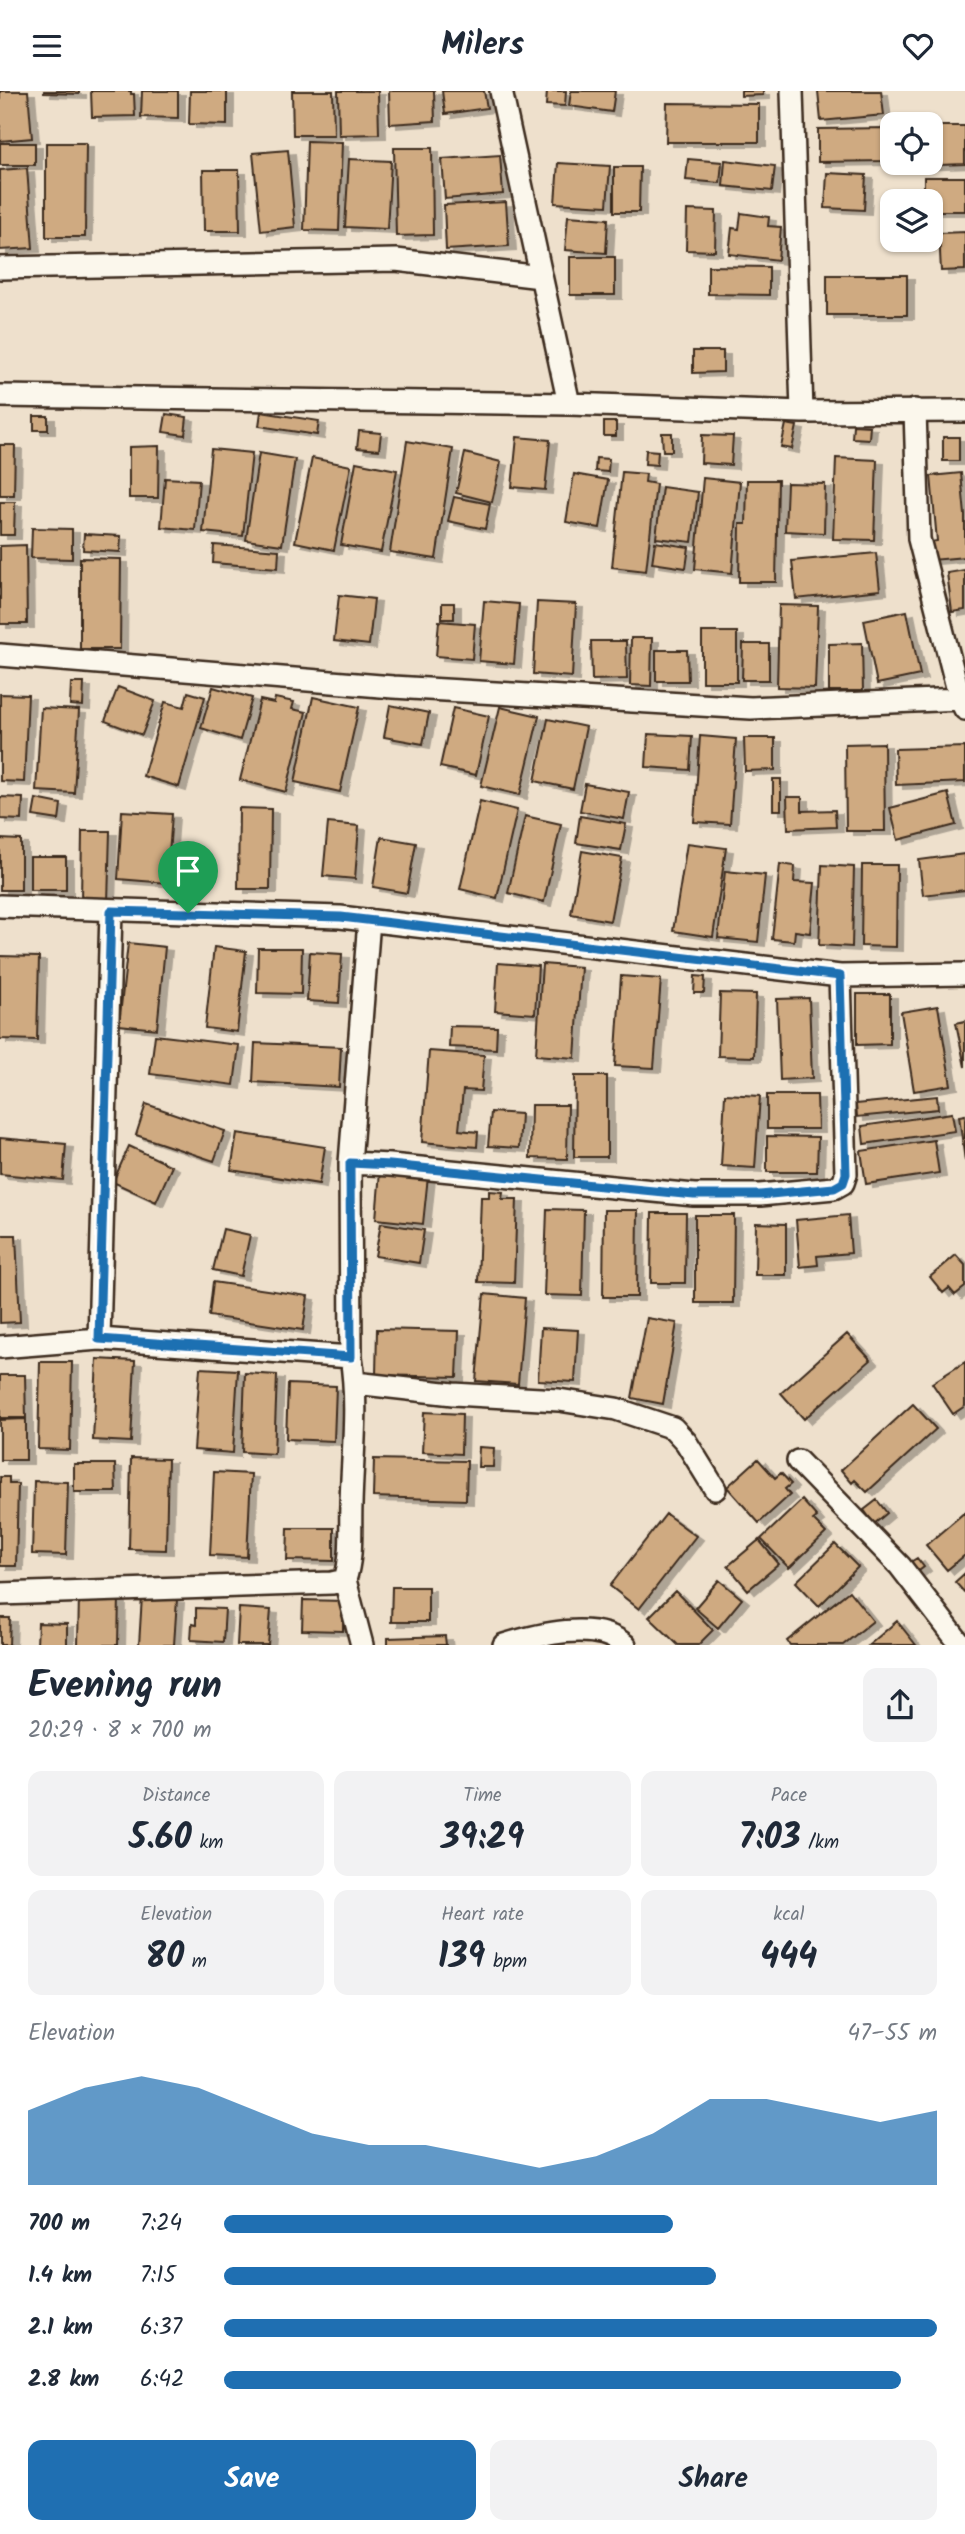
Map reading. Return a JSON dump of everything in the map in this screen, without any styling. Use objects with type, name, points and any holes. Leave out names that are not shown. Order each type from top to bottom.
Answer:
[{"type":"street","points":[[501,91],[569,404]]},
{"type":"street","points":[[792,91],[802,412]]},
{"type":"street","points":[[0,268],[396,260],[541,277]]},
{"type":"street","points":[[0,396],[569,404],[802,412],[965,411]]},
{"type":"street","points":[[0,655],[393,687],[751,708],[963,704],[919,539],[915,410]]},
{"type":"street","points":[[0,906],[341,917],[840,976],[965,974]]},
{"type":"street","points":[[99,1339],[111,911]]},
{"type":"street","points":[[362,1645],[345,1580],[351,1561],[355,1383],[351,1357],[350,1163],[369,920]]},
{"type":"street","points":[[350,1163],[694,1195],[760,1195],[834,1188],[843,1183],[846,1174],[840,976]]},
{"type":"street","points":[[0,1347],[99,1339],[351,1357]]},
{"type":"street","points":[[355,1383],[453,1394],[559,1400],[615,1409],[673,1428],[715,1489]]},
{"type":"street","points":[[798,1461],[900,1566],[961,1645]]},
{"type":"street","points":[[0,1594],[332,1583],[345,1580]]},
{"type":"street","points":[[504,1645],[539,1635],[589,1631],[619,1640],[625,1645]]},
{"type":"building","points":[[0,91],[28,91],[32,138],[0,141]]},
{"type":"building","points":[[79,91],[79,94],[44,93]]},
{"type":"building","points":[[91,91],[131,91],[131,94],[134,94],[135,116],[92,117]]},
{"type":"building","points":[[142,91],[178,91],[178,118],[141,117]]},
{"type":"building","points":[[190,91],[227,91],[227,125],[189,124]]},
{"type":"building","points":[[292,91],[333,91],[334,135],[293,135]]},
{"type":"building","points":[[338,91],[378,91],[379,134],[339,135]]},
{"type":"building","points":[[389,91],[434,91],[435,121],[390,124]]},
{"type":"building","points":[[442,91],[484,91],[487,108],[445,114]]},
{"type":"building","points":[[547,91],[566,91],[565,106],[546,105]]},
{"type":"building","points":[[571,91],[615,91],[612,112],[569,106]]},
{"type":"building","points":[[741,91],[763,91],[763,95],[741,96]]},
{"type":"building","points":[[818,91],[881,91],[884,112],[880,112],[880,115],[821,121]]},
{"type":"building","points":[[667,103],[759,104],[759,142],[666,142]]},
{"type":"building","points":[[943,126],[965,126],[965,164],[943,165]]},
{"type":"building","points":[[880,128],[880,161],[818,162],[818,129]]},
{"type":"building","points":[[307,141],[342,142],[339,231],[304,230]]},
{"type":"building","points":[[0,143],[35,143],[35,165],[0,165]]},
{"type":"building","points":[[46,143],[86,143],[85,237],[46,237]]},
{"type":"building","points":[[394,148],[432,148],[433,235],[396,236]]},
{"type":"building","points":[[288,150],[295,227],[261,231],[253,153]]},
{"type":"building","points":[[500,155],[503,194],[445,199],[442,159]]},
{"type":"building","points":[[349,159],[391,161],[387,229],[345,227]]},
{"type":"building","points":[[688,159],[722,162],[720,183],[686,180]]},
{"type":"building","points":[[725,160],[775,166],[772,191],[723,186]]},
{"type":"building","points":[[558,163],[610,166],[607,206],[555,203]]},
{"type":"building","points":[[614,167],[640,167],[639,212],[614,212]]},
{"type":"building","points":[[27,168],[33,248],[0,250],[0,170]]},
{"type":"building","points":[[203,170],[239,170],[240,231],[204,231]]},
{"type":"building","points":[[827,173],[866,175],[864,210],[825,208]]},
{"type":"building","points":[[924,177],[965,177],[965,211],[943,211],[943,189],[924,189]]},
{"type":"building","points":[[506,202],[509,246],[446,250],[444,205]]},
{"type":"building","points":[[687,210],[716,211],[715,251],[686,250]]},
{"type":"building","points":[[741,213],[769,217],[768,226],[781,227],[778,260],[729,254],[732,228],[739,229]]},
{"type":"building","points":[[568,216],[608,219],[606,253],[565,250]]},
{"type":"building","points":[[965,232],[965,270],[941,271],[943,233]]},
{"type":"building","points":[[570,257],[615,257],[615,295],[570,295]]},
{"type":"building","points":[[708,266],[769,267],[769,295],[708,294]]},
{"type":"building","points":[[827,275],[907,275],[907,315],[827,315]]},
{"type":"building","points":[[693,351],[723,351],[723,372],[693,373]]},
{"type":"building","points":[[261,412],[319,421],[317,435],[259,426]]},
{"type":"building","points":[[166,414],[187,417],[185,435],[163,432]]},
{"type":"building","points":[[34,416],[48,416],[48,430],[34,430]]},
{"type":"building","points":[[604,422],[616,422],[616,436],[604,436]]},
{"type":"building","points":[[786,424],[797,426],[792,449],[781,447]]},
{"type":"building","points":[[853,425],[870,426],[869,439],[852,438]]},
{"type":"building","points":[[359,431],[381,433],[379,450],[357,448]]},
{"type":"building","points":[[662,433],[672,433],[672,451],[663,451]]},
{"type":"building","points":[[702,435],[733,436],[731,465],[701,463]]},
{"type":"building","points":[[517,437],[550,440],[545,490],[512,487]]},
{"type":"building","points":[[943,437],[959,437],[959,461],[943,461]]},
{"type":"building","points":[[407,441],[453,449],[436,559],[390,552]]},
{"type":"building","points":[[0,445],[15,445],[14,495],[0,495]]},
{"type":"building","points":[[159,446],[158,498],[129,498],[129,447]]},
{"type":"building","points":[[211,449],[252,453],[243,536],[203,532]]},
{"type":"building","points":[[646,450],[658,451],[657,465],[645,464]]},
{"type":"building","points":[[259,453],[295,459],[282,545],[246,540]]},
{"type":"building","points":[[465,453],[501,462],[492,502],[456,493]]},
{"type":"building","points":[[312,458],[351,466],[334,550],[295,542]]},
{"type":"building","points":[[596,458],[609,459],[608,472],[595,471]]},
{"type":"building","points":[[836,458],[877,460],[874,540],[833,539]]},
{"type":"building","points":[[356,462],[397,470],[381,552],[341,545]]},
{"type":"building","points":[[622,472],[646,474],[645,482],[656,484],[646,571],[612,567]]},
{"type":"building","points":[[961,473],[965,557],[932,560],[930,542],[937,541],[931,476]]},
{"type":"building","points":[[574,474],[608,480],[600,528],[566,522]]},
{"type":"building","points":[[165,478],[199,480],[195,530],[161,527]]},
{"type":"building","points":[[703,478],[740,482],[732,573],[695,569]]},
{"type":"building","points":[[747,480],[778,480],[776,582],[739,582],[740,524],[746,524]]},
{"type":"building","points":[[787,483],[825,484],[824,533],[785,531]]},
{"type":"building","points":[[662,487],[698,492],[692,542],[656,538]]},
{"type":"building","points":[[454,497],[490,504],[485,529],[448,521]]},
{"type":"building","points":[[0,502],[15,502],[14,535],[0,535]]},
{"type":"building","points":[[32,528],[72,529],[72,559],[31,558]]},
{"type":"building","points":[[84,534],[121,536],[120,552],[83,550]]},
{"type":"building","points":[[655,542],[689,547],[686,568],[652,563]]},
{"type":"building","points":[[26,545],[27,624],[0,624],[0,546]]},
{"type":"building","points":[[214,545],[279,550],[278,568],[213,563]]},
{"type":"building","points":[[876,553],[880,590],[796,599],[792,561]]},
{"type":"building","points":[[80,558],[121,559],[120,649],[80,649]]},
{"type":"building","points":[[965,570],[965,610],[952,612],[947,573]]},
{"type":"building","points":[[339,595],[374,599],[369,645],[334,641]]},
{"type":"building","points":[[484,601],[519,604],[514,664],[479,661]]},
{"type":"building","points":[[537,602],[576,604],[572,677],[533,674]]},
{"type":"building","points":[[442,603],[454,603],[454,619],[442,619]]},
{"type":"building","points":[[779,605],[818,606],[815,688],[777,687]]},
{"type":"building","points":[[907,611],[920,675],[877,684],[864,620]]},
{"type":"building","points":[[439,621],[475,624],[472,659],[436,656]]},
{"type":"building","points":[[702,632],[737,632],[737,682],[702,682]]},
{"type":"building","points":[[631,638],[652,638],[651,686],[630,685]]},
{"type":"building","points":[[591,641],[626,641],[627,679],[592,680]]},
{"type":"building","points":[[862,643],[863,691],[829,691],[829,644]]},
{"type":"building","points":[[743,644],[769,644],[769,680],[742,680]]},
{"type":"building","points":[[656,650],[687,650],[688,681],[656,681]]},
{"type":"building","points":[[71,683],[84,683],[83,706],[70,705]]},
{"type":"building","points":[[118,687],[155,701],[142,735],[105,721]]},
{"type":"building","points":[[213,687],[252,698],[240,740],[201,728]]},
{"type":"building","points":[[188,692],[205,697],[179,787],[143,776],[165,702],[184,707]]},
{"type":"building","points":[[0,694],[28,695],[24,782],[0,781]]},
{"type":"building","points":[[313,697],[359,707],[340,792],[295,782]]},
{"type":"building","points":[[275,698],[294,702],[292,709],[306,712],[286,792],[240,780],[260,700],[274,703]]},
{"type":"building","points":[[390,705],[429,713],[423,744],[384,737]]},
{"type":"building","points":[[500,707],[539,716],[520,795],[481,786]]},
{"type":"building","points":[[41,708],[79,710],[74,793],[36,791]]},
{"type":"building","points":[[453,708],[489,716],[476,775],[440,767]]},
{"type":"building","points":[[548,719],[586,727],[573,789],[535,781]]},
{"type":"building","points":[[648,734],[692,736],[690,770],[646,767]]},
{"type":"building","points":[[700,736],[736,739],[730,824],[694,822]]},
{"type":"building","points":[[744,738],[775,738],[775,770],[745,771]]},
{"type":"building","points":[[884,743],[885,831],[846,831],[845,744]]},
{"type":"building","points":[[965,747],[965,782],[896,785],[895,749]]},
{"type":"building","points":[[773,779],[781,779],[781,810],[773,810]]},
{"type":"building","points":[[585,784],[629,792],[624,819],[580,811]]},
{"type":"building","points":[[948,793],[956,825],[898,840],[890,808]]},
{"type":"building","points":[[0,797],[23,798],[22,820],[0,819]]},
{"type":"building","points":[[787,797],[802,797],[802,811],[835,810],[836,827],[788,829]]},
{"type":"building","points":[[36,799],[61,804],[59,820],[33,816]]},
{"type":"building","points":[[480,801],[517,810],[497,898],[460,889]]},
{"type":"building","points":[[239,808],[271,809],[270,889],[238,889]]},
{"type":"building","points":[[122,811],[172,814],[167,883],[118,879]]},
{"type":"building","points":[[525,816],[561,824],[544,902],[508,893]]},
{"type":"building","points":[[580,816],[626,824],[621,850],[576,843]]},
{"type":"building","points":[[328,823],[359,826],[355,879],[323,876]]},
{"type":"building","points":[[82,831],[110,831],[108,903],[81,902]]},
{"type":"building","points":[[381,837],[416,843],[407,893],[373,887]]},
{"type":"building","points":[[0,839],[21,840],[21,890],[0,890]]},
{"type":"building","points":[[687,843],[726,848],[713,937],[673,931]]},
{"type":"building","points":[[582,851],[622,858],[610,921],[571,914]]},
{"type":"building","points":[[965,854],[965,890],[923,895],[919,860]]},
{"type":"building","points":[[30,857],[66,857],[66,890],[30,890]]},
{"type":"building","points":[[780,864],[795,866],[794,882],[815,883],[810,933],[795,931],[794,941],[772,939]]},
{"type":"building","points":[[822,865],[854,867],[852,947],[819,945]]},
{"type":"building","points":[[862,865],[897,865],[896,947],[861,946]]},
{"type":"building","points":[[725,871],[765,875],[758,942],[718,938]]},
{"type":"building","points":[[128,943],[165,947],[157,1029],[119,1025]]},
{"type":"building","points":[[214,947],[246,951],[237,1032],[205,1028]]},
{"type":"building","points":[[258,948],[302,948],[301,994],[257,993]]},
{"type":"building","points":[[310,952],[342,954],[339,1003],[307,1001]]},
{"type":"building","points":[[0,956],[39,957],[37,1040],[0,1039]]},
{"type":"building","points":[[498,963],[538,966],[535,1014],[495,1011]]},
{"type":"building","points":[[542,964],[581,967],[575,1058],[536,1055]]},
{"type":"building","points":[[621,976],[661,979],[654,1068],[615,1066]]},
{"type":"building","points":[[695,976],[705,977],[704,993],[694,993]]},
{"type":"building","points":[[720,993],[756,994],[754,1057],[718,1056]]},
{"type":"building","points":[[857,994],[890,994],[890,1044],[857,1045]]},
{"type":"building","points":[[809,998],[812,1078],[780,1080],[777,999]]},
{"type":"building","points":[[938,1006],[951,1085],[914,1091],[901,1012]]},
{"type":"building","points":[[965,1021],[965,1067],[956,1023]]},
{"type":"building","points":[[450,1026],[497,1027],[496,1049],[449,1047]]},
{"type":"building","points":[[155,1035],[239,1045],[234,1085],[150,1074]]},
{"type":"building","points":[[255,1043],[341,1047],[339,1087],[253,1082]]},
{"type":"building","points":[[429,1051],[484,1055],[481,1091],[463,1090],[459,1130],[478,1132],[477,1147],[422,1142]]},
{"type":"building","points":[[575,1076],[607,1076],[607,1157],[574,1157]]},
{"type":"building","points":[[725,1094],[760,1096],[755,1168],[721,1166]]},
{"type":"building","points":[[767,1095],[817,1095],[818,1129],[767,1129]]},
{"type":"building","points":[[937,1096],[938,1109],[857,1117],[856,1104]]},
{"type":"building","points":[[146,1104],[225,1131],[214,1161],[136,1135]]},
{"type":"building","points":[[531,1105],[568,1105],[567,1159],[530,1158]]},
{"type":"building","points":[[491,1112],[521,1114],[519,1148],[488,1146]]},
{"type":"building","points":[[952,1113],[955,1131],[864,1144],[862,1126]]},
{"type":"building","points":[[965,1115],[965,1161],[959,1116]]},
{"type":"building","points":[[237,1133],[325,1147],[319,1184],[231,1170]]},
{"type":"building","points":[[767,1136],[818,1137],[817,1172],[767,1172]]},
{"type":"building","points":[[0,1138],[66,1144],[63,1180],[0,1174]]},
{"type":"building","points":[[934,1140],[939,1173],[866,1184],[861,1151]]},
{"type":"building","points":[[129,1146],[172,1166],[156,1202],[113,1182]]},
{"type":"building","points":[[380,1171],[428,1176],[423,1224],[376,1219]]},
{"type":"building","points":[[489,1191],[503,1192],[502,1199],[517,1199],[514,1283],[478,1282],[481,1197],[489,1197]]},
{"type":"building","points":[[547,1209],[584,1210],[582,1296],[544,1295]]},
{"type":"building","points":[[604,1210],[638,1210],[637,1297],[603,1297]]},
{"type":"building","points":[[652,1213],[686,1213],[685,1283],[651,1283]]},
{"type":"building","points":[[695,1215],[734,1215],[733,1303],[695,1303]]},
{"type":"building","points":[[848,1215],[851,1253],[817,1256],[818,1265],[800,1267],[796,1220]]},
{"type":"building","points":[[381,1223],[424,1230],[419,1263],[375,1256]]},
{"type":"building","points":[[756,1223],[786,1224],[786,1275],[755,1275]]},
{"type":"building","points":[[223,1229],[250,1235],[241,1276],[213,1270]]},
{"type":"building","points":[[0,1235],[16,1235],[20,1322],[0,1323]]},
{"type":"building","points":[[956,1255],[965,1265],[965,1287],[955,1295],[949,1288],[943,1293],[930,1277]]},
{"type":"building","points":[[213,1282],[308,1296],[303,1330],[209,1316]]},
{"type":"building","points":[[484,1294],[525,1298],[518,1384],[476,1381]]},
{"type":"building","points":[[647,1318],[677,1323],[663,1404],[632,1398]]},
{"type":"building","points":[[541,1328],[578,1330],[575,1382],[538,1380]]},
{"type":"building","points":[[377,1329],[459,1331],[457,1377],[376,1375]]},
{"type":"building","points":[[847,1334],[871,1360],[804,1419],[781,1393]]},
{"type":"building","points":[[97,1359],[135,1361],[131,1442],[93,1440]]},
{"type":"building","points":[[40,1362],[72,1362],[70,1450],[38,1449]]},
{"type":"building","points":[[965,1362],[965,1406],[953,1414],[932,1383]]},
{"type":"building","points":[[200,1368],[238,1370],[233,1453],[194,1450]]},
{"type":"building","points":[[245,1373],[277,1375],[274,1454],[242,1452]]},
{"type":"building","points":[[0,1375],[25,1375],[26,1418],[0,1418]]},
{"type":"building","points":[[288,1384],[336,1386],[334,1441],[286,1439]]},
{"type":"building","points":[[913,1404],[936,1429],[867,1492],[855,1480],[852,1483],[841,1470]]},
{"type":"building","points":[[424,1412],[462,1414],[461,1454],[422,1452]]},
{"type":"building","points":[[26,1419],[26,1460],[0,1460],[0,1420]]},
{"type":"building","points":[[479,1447],[494,1448],[493,1467],[478,1467]]},
{"type":"building","points":[[131,1458],[168,1459],[166,1550],[129,1549]]},
{"type":"building","points":[[374,1459],[467,1461],[466,1500],[373,1497]]},
{"type":"building","points":[[758,1459],[775,1478],[781,1473],[791,1484],[785,1489],[790,1495],[759,1523],[727,1487]]},
{"type":"building","points":[[74,1464],[115,1464],[116,1492],[74,1492]]},
{"type":"building","points":[[214,1472],[251,1474],[247,1557],[210,1555]]},
{"type":"building","points":[[0,1477],[9,1477],[9,1484],[18,1484],[16,1566],[0,1566]]},
{"type":"building","points":[[34,1481],[68,1482],[66,1555],[32,1554]]},
{"type":"building","points":[[802,1500],[817,1517],[813,1520],[826,1533],[789,1568],[761,1539]]},
{"type":"building","points":[[877,1500],[887,1513],[874,1524],[864,1510]]},
{"type":"building","points":[[965,1512],[965,1555],[947,1570],[926,1545]]},
{"type":"building","points":[[666,1514],[696,1536],[639,1609],[610,1586]]},
{"type":"building","points":[[288,1528],[334,1528],[334,1561],[287,1560]]},
{"type":"building","points":[[759,1540],[779,1564],[748,1590],[728,1566]]},
{"type":"building","points":[[835,1544],[858,1567],[819,1606],[796,1582]]},
{"type":"building","points":[[917,1558],[924,1567],[916,1573],[909,1563]]},
{"type":"building","points":[[965,1573],[965,1593],[955,1582]]},
{"type":"building","points":[[719,1580],[742,1599],[718,1628],[695,1608]]},
{"type":"building","points":[[392,1587],[428,1587],[428,1622],[391,1622]]},
{"type":"building","points":[[675,1591],[713,1630],[698,1645],[678,1645],[649,1617]]},
{"type":"building","points":[[849,1591],[873,1621],[843,1645],[790,1645],[787,1641]]},
{"type":"building","points":[[79,1595],[119,1596],[118,1645],[78,1645]]},
{"type":"building","points":[[142,1596],[177,1599],[174,1645],[139,1645]]},
{"type":"building","points":[[303,1600],[343,1601],[343,1631],[302,1630]]},
{"type":"building","points":[[196,1608],[225,1609],[223,1642],[191,1640],[192,1624],[196,1625]]},
{"type":"building","points":[[239,1608],[271,1610],[268,1645],[237,1645]]},
{"type":"building","points":[[0,1618],[10,1618],[9,1645],[0,1645]]},
{"type":"building","points":[[897,1621],[916,1645],[869,1645]]},
{"type":"building","points":[[38,1623],[67,1624],[67,1645],[37,1645]]},
{"type":"building","points":[[445,1636],[446,1645],[388,1645],[388,1638]]},
{"type":"route","points":[[111,911],[188,913],[341,917],[840,976],[846,1174],[843,1183],[834,1188],[786,1193],[694,1195],[350,1163],[351,1357],[99,1339],[111,911]]}]
